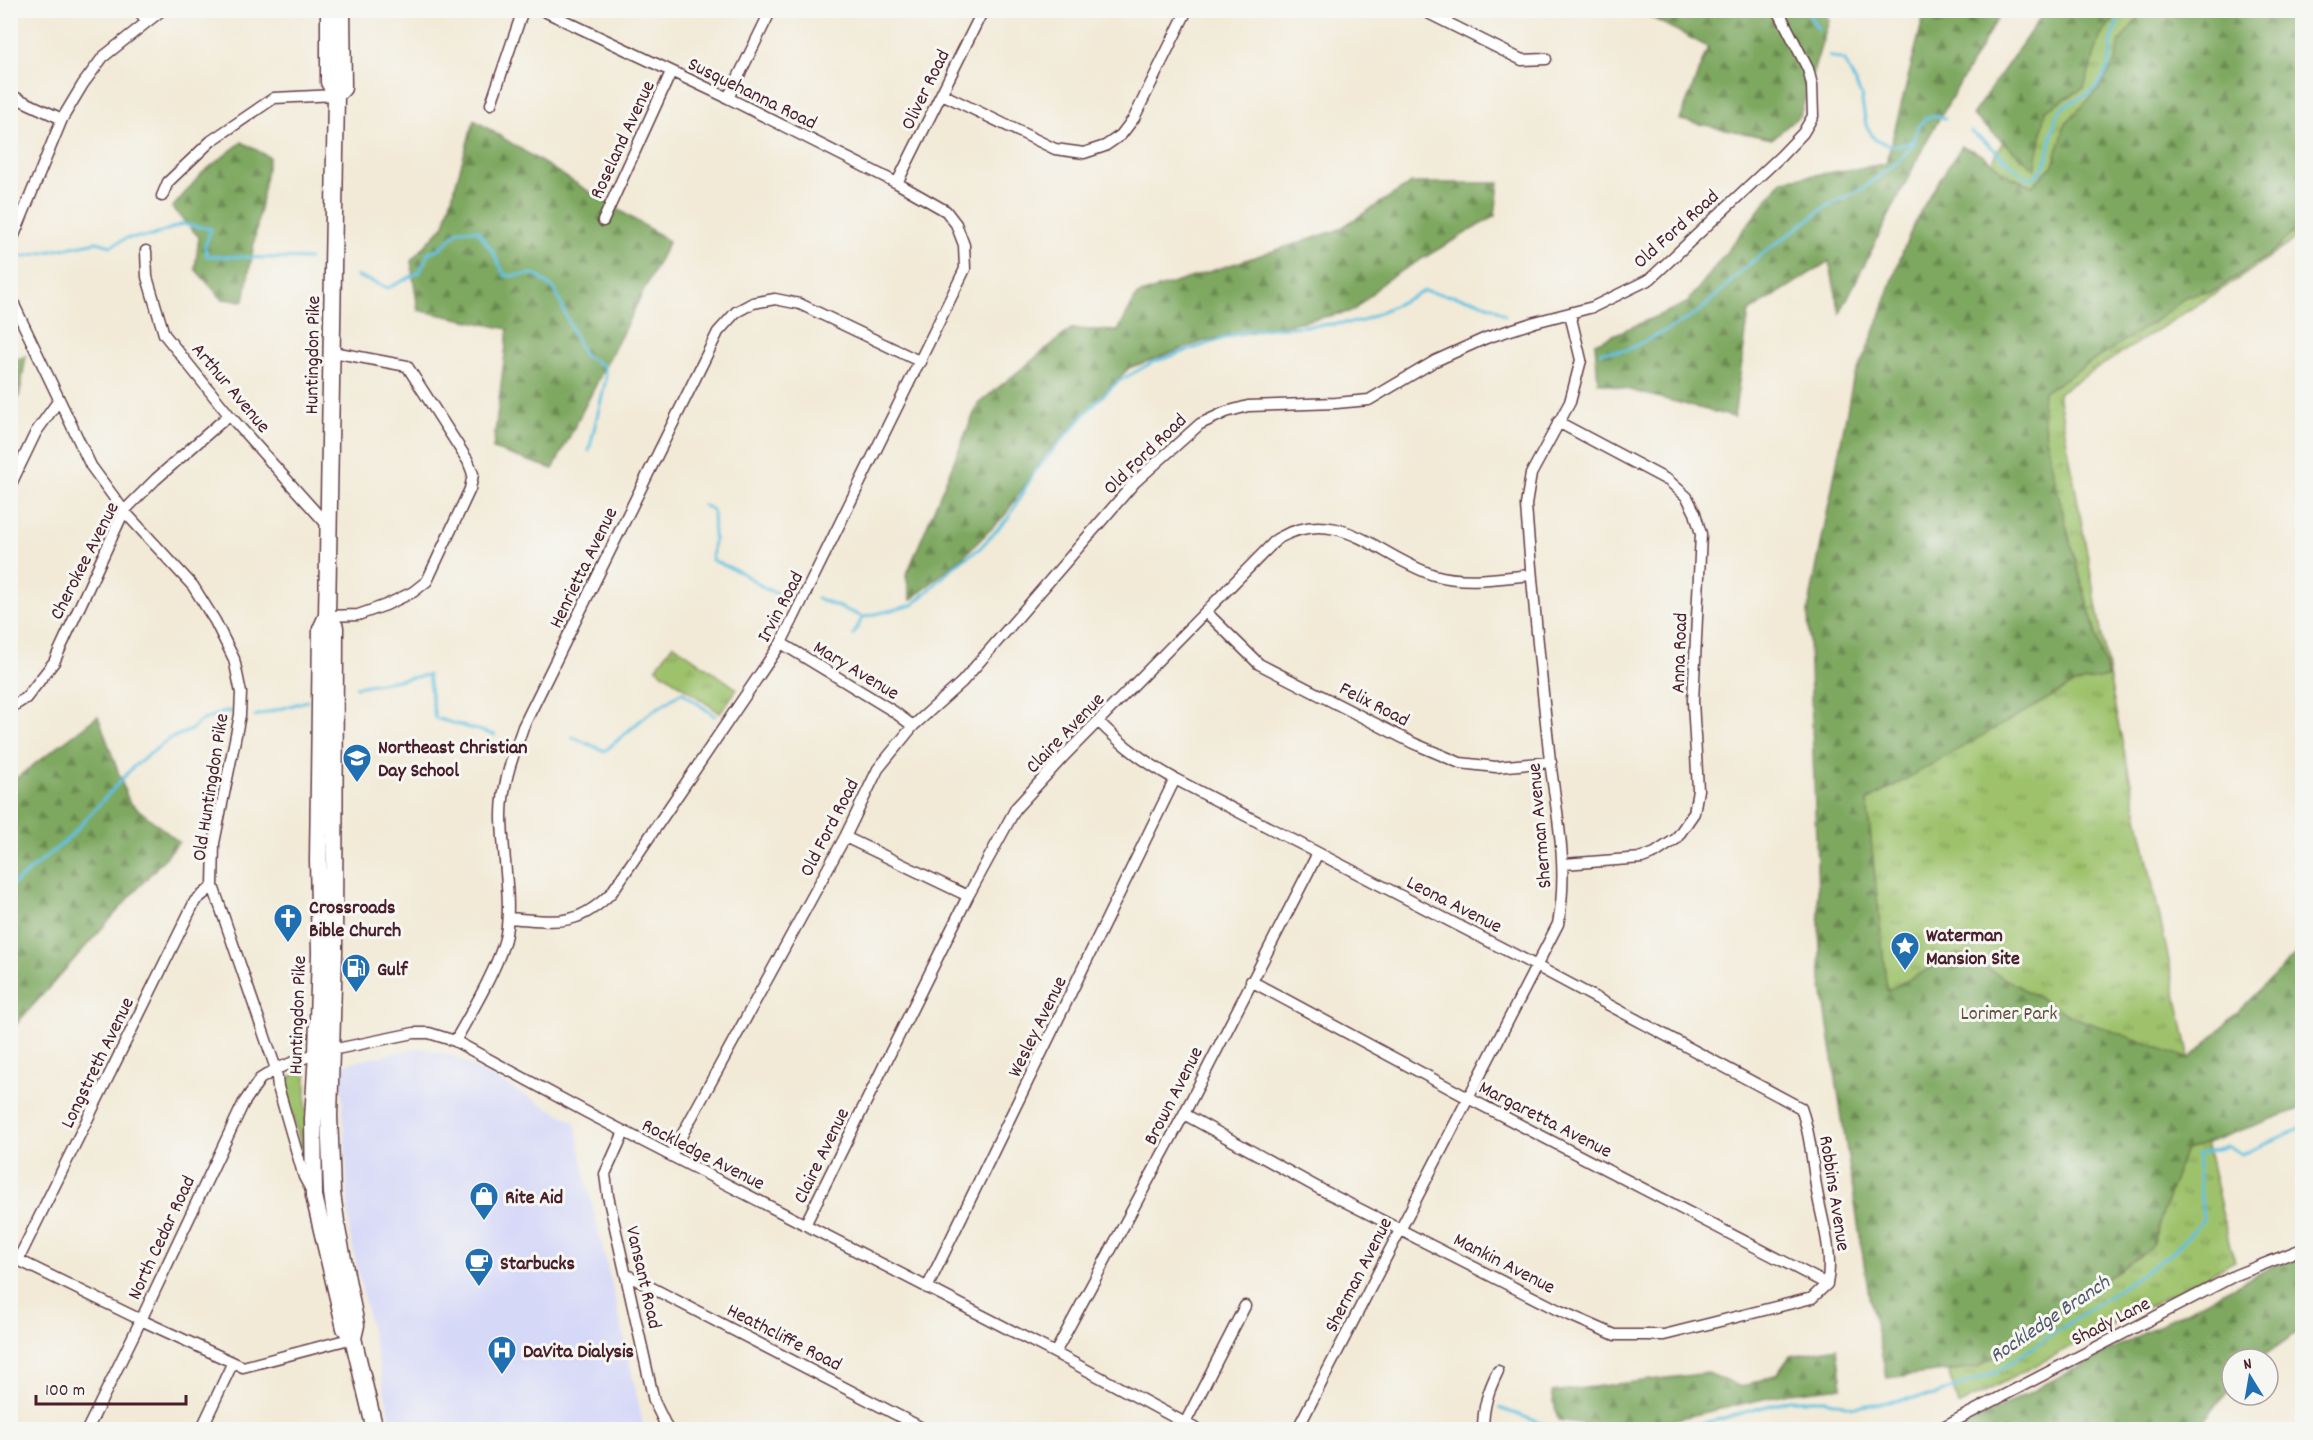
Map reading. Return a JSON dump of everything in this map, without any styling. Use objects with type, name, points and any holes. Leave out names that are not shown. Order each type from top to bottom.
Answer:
[{"type":"main road","name":"Huntingdon Pike","points":[[328,10],[329,82],[336,95],[327,616],[321,629],[325,1051],[332,1192],[356,1325],[353,1338]]},
{"type":"main road","name":"Huntingdon Pike","points":[[336,95],[343,88],[342,10]]},
{"type":"main road","name":"Huntingdon Pike","points":[[325,1051],[313,1119],[314,1196],[345,1328],[353,1338],[375,1430]]},
{"type":"street","points":[[138,10],[147,21]]},
{"type":"street","points":[[10,244],[62,119],[103,57],[162,10]]},
{"type":"street","points":[[491,104],[523,10]]},
{"type":"street","name":"Susquehanna Road","points":[[542,10],[728,98],[897,183],[946,211]]},
{"type":"street","points":[[728,98],[771,10]]},
{"type":"street","name":"Oliver Road","points":[[897,183],[983,10]]},
{"type":"street","points":[[942,94],[1055,149],[1084,153],[1105,146],[1121,135],[1134,118],[1187,10]]},
{"type":"street","points":[[1422,10],[1522,60],[1546,58]]},
{"type":"street","name":"Old Ford Road","points":[[671,1155],[845,837],[878,769],[913,726],[962,682],[1135,482],[1200,424],[1248,406],[1370,400],[1435,361],[1486,338],[1535,322],[1570,314],[1617,296],[1650,279],[1803,134],[1813,116],[1812,85],[1808,69],[1778,10]]},
{"type":"street","name":"Roseland Avenue","points":[[603,221],[671,72]]},
{"type":"street","points":[[10,95],[62,119]]},
{"type":"street","points":[[162,196],[168,182],[211,141],[274,98],[336,95]]},
{"type":"street","name":"Irvin Road","points":[[508,918],[560,921],[580,918],[597,907],[612,892],[782,643],[965,269],[964,245],[956,224],[946,211]]},
{"type":"street","name":"Arthur Avenue","points":[[146,251],[147,277],[164,334],[229,415],[329,527]]},
{"type":"street","name":"Old Huntingdon Pike","points":[[10,290],[15,308],[91,466],[124,511],[193,586],[215,621],[234,660],[241,693],[240,715],[214,843],[213,886],[276,1069],[278,1087],[304,1177],[314,1196]]},
{"type":"street","name":"Henrietta Avenue","points":[[455,1041],[495,963],[506,936],[508,918],[502,813],[507,772],[523,727],[718,332],[736,312],[753,303],[775,299],[800,304],[921,362]]},
{"type":"street","name":"Sherman Avenue","points":[[1297,1430],[1558,924],[1563,899],[1564,864],[1531,575],[1526,505],[1531,474],[1570,402],[1581,360],[1570,314]]},
{"type":"street","points":[[327,616],[358,615],[413,592],[428,581],[470,489],[473,474],[468,461],[407,366],[333,352]]},
{"type":"street","points":[[10,486],[36,432],[59,400]]},
{"type":"street","name":"Cherokee Avenue","points":[[10,708],[26,698],[54,662],[124,511],[156,479],[229,415]]},
{"type":"street","name":"Anna Road","points":[[1558,422],[1669,481],[1687,497],[1695,513],[1701,534],[1693,701],[1698,790],[1694,813],[1677,839],[1655,853],[1641,858],[1564,864]]},
{"type":"street","name":"Claire Avenue","points":[[805,1225],[968,896],[1016,808],[1276,539],[1291,531],[1316,525],[1343,530],[1413,567],[1438,576],[1486,579],[1531,575]]},
{"type":"street","name":"Felix Road","points":[[1206,612],[1259,664],[1413,743],[1460,763],[1496,767],[1551,762]]},
{"type":"street","name":"Mary Avenue","points":[[782,643],[893,711],[913,726]]},
{"type":"street","name":"Leona Avenue","points":[[1099,722],[1116,741],[1141,760],[1175,779],[1538,966],[1802,1108]]},
{"type":"street","name":"Wesley Avenue","points":[[927,1288],[1175,779]]},
{"type":"street","points":[[845,837],[968,896]]},
{"type":"street","name":"Brown Avenue","points":[[1055,1353],[1184,1114],[1318,853]]},
{"type":"street","name":"Longstreth Avenue","points":[[14,1258],[195,901],[213,886]]},
{"type":"street","name":"Margaretta Avenue","points":[[1251,981],[1468,1098],[1827,1284]]},
{"type":"street","name":"Rockledge Avenue","points":[[276,1069],[325,1051],[414,1033],[429,1033],[455,1041],[624,1131],[1055,1353],[1184,1426],[1198,1430]]},
{"type":"street","name":"North Cedar Road","points":[[87,1430],[243,1104],[260,1079],[276,1069]]},
{"type":"street","name":"Robbins Avenue","points":[[1802,1108],[1807,1124],[1816,1187],[1829,1248],[1830,1271],[1827,1284]]},
{"type":"street","name":"Mankin Avenue","points":[[1184,1114],[1322,1190],[1558,1310],[1615,1335],[1664,1335],[1812,1298],[1827,1284]]},
{"type":"street","name":"Vansant Road","points":[[624,1131],[605,1174],[608,1196],[654,1401],[668,1430]]},
{"type":"street","name":"Shady Lane","points":[[1937,1430],[2236,1275],[2302,1250]]},
{"type":"street","points":[[14,1258],[232,1364],[243,1367],[353,1338]]},
{"type":"street","name":"Heathcliffe Road","points":[[627,1275],[926,1430]]},
{"type":"street","points":[[1184,1426],[1245,1306]]},
{"type":"street","points":[[201,1430],[232,1364]]},
{"type":"street","points":[[1484,1430],[1483,1412],[1489,1389],[1498,1371]]},
{"type":"shaded area","points":[[418,1048],[450,1055],[575,1122],[586,1180],[644,1429],[393,1429],[350,1235],[341,1073],[345,1064]]},
{"type":"green space","points":[[1639,11],[1824,11],[1829,20],[1800,115],[1772,139],[1680,120],[1708,47]]},
{"type":"green space","points":[[1925,11],[2002,11],[1928,138],[1840,313],[1829,261],[1749,312],[1734,417],[1598,382],[1595,343],[1687,303],[1782,180],[1886,164]]},
{"type":"green space","points":[[2045,11],[2119,11],[2100,37],[2084,88],[2046,110],[2035,169],[1972,115]]},
{"type":"green space","name":"Lorimer Park","points":[[2065,11],[2302,11],[2302,234],[2243,276],[2058,393],[2116,713],[2190,1059],[2187,1058],[2235,1261],[1958,1406],[1838,982],[1926,295],[2021,105]]},
{"type":"green space","name":"Lorimer Park","points":[[2143,11],[2302,11],[2302,226],[2270,254],[2217,289],[2187,296],[2161,317],[2044,392],[2043,410],[2047,442],[2056,483],[2108,677],[2074,684],[1867,801],[1887,991],[1959,953],[2073,1017],[2190,1059],[2302,948],[2302,1108],[2184,1151],[2151,1248],[1978,1367],[1887,1378],[1869,1296],[1821,980],[1808,611],[1853,380],[1876,327],[1908,238],[1926,202],[1962,146],[1984,156],[2007,175],[2032,186],[2053,165],[2066,123],[2097,91],[2116,61],[2120,41]]},
{"type":"green space","points":[[474,120],[669,241],[553,469],[493,449],[508,329],[418,310],[411,261],[444,225]]},
{"type":"green space","points":[[242,142],[269,157],[244,301],[222,299],[195,269],[199,237],[172,208],[202,173]]},
{"type":"green space","points":[[1411,183],[1499,183],[1495,216],[1386,280],[1353,311],[1202,342],[1129,368],[1045,455],[1005,515],[967,553],[911,600],[906,576],[978,404],[1071,329],[1118,331],[1137,295],[1338,230]]},
{"type":"green space","points":[[26,356],[19,397],[11,407],[11,361]]},
{"type":"green space","points":[[673,644],[737,689],[720,713],[656,668]]},
{"type":"green space","points":[[98,716],[129,802],[179,842],[11,1030],[11,782]]},
{"type":"green space","points":[[306,1070],[306,1164],[282,1081]]},
{"type":"green space","points":[[2302,1255],[2302,1329],[2276,1347],[2220,1347],[2220,1402],[2196,1429],[1957,1430],[2275,1265]]},
{"type":"green space","points":[[1837,1348],[1842,1387],[1789,1393],[1634,1429],[1558,1420],[1552,1392],[1708,1373],[1741,1387],[1777,1374],[1790,1356]]},
{"type":"waterway","points":[[1806,10],[1818,29]]},
{"type":"waterway","points":[[1971,132],[2026,178],[2035,176],[2046,162],[2055,121],[2060,110],[2092,92],[2104,76],[2108,68],[2114,33],[2123,10]]},
{"type":"waterway","points":[[1829,56],[1845,61],[1861,95],[1866,125],[1875,140],[1893,146],[1914,142]]},
{"type":"waterway","points":[[1915,142],[1915,134],[1924,119],[1933,116],[1945,118]]},
{"type":"waterway","points":[[1600,352],[1627,350],[1700,311],[1750,263],[1827,206],[1862,189],[1899,161],[1915,142]]},
{"type":"waterway","points":[[21,257],[97,242],[111,246],[127,238],[152,236],[182,224],[211,229],[205,246],[207,256],[309,259]]},
{"type":"waterway","points":[[357,276],[388,288],[420,272],[429,252],[441,248],[459,230],[477,230],[493,252],[505,276],[535,274],[555,290],[583,355],[604,366],[606,379],[589,451]]},
{"type":"waterway","points":[[817,598],[863,617],[913,605],[958,563],[979,549],[1009,517],[1035,471],[1092,406],[1119,381],[1153,362],[1249,330],[1360,322],[1424,291],[1474,300],[1493,307],[1505,315]]},
{"type":"waterway","points":[[703,505],[713,510],[712,560],[742,573],[766,589],[787,597]]},
{"type":"waterway","points":[[853,635],[863,617]]},
{"type":"waterway","points":[[356,687],[428,675],[435,718],[495,735]]},
{"type":"waterway","points":[[572,737],[605,751],[647,715],[682,692],[715,716]]},
{"type":"waterway","points":[[255,716],[307,701]]},
{"type":"waterway","points":[[10,887],[69,838],[133,767],[169,739],[191,730],[200,721],[227,711],[232,712]]},
{"type":"waterway","name":"Rockledge Branch","points":[[1680,1430],[1789,1400],[1826,1400],[1854,1407],[1935,1395],[1995,1373],[2172,1253],[2203,1220],[2197,1155],[2227,1146],[2241,1155],[2302,1127]]},
{"type":"waterway","name":"Rockledge Branch","points":[[1499,1408],[1562,1430]]},
{"type":"place","name":"Northeast Christian Day School","points":[[357,784]]},
{"type":"place","name":"Crossroads Bible Church","points":[[288,944]]},
{"type":"place","name":"Waterman Mansion Site","points":[[1905,972]]},
{"type":"place","name":"Gulf","points":[[356,994]]},
{"type":"place","name":"Rite Aid","points":[[484,1222]]},
{"type":"place","name":"Starbucks","points":[[479,1288]]},
{"type":"place","name":"DaVita Dialysis","points":[[502,1376]]}]
